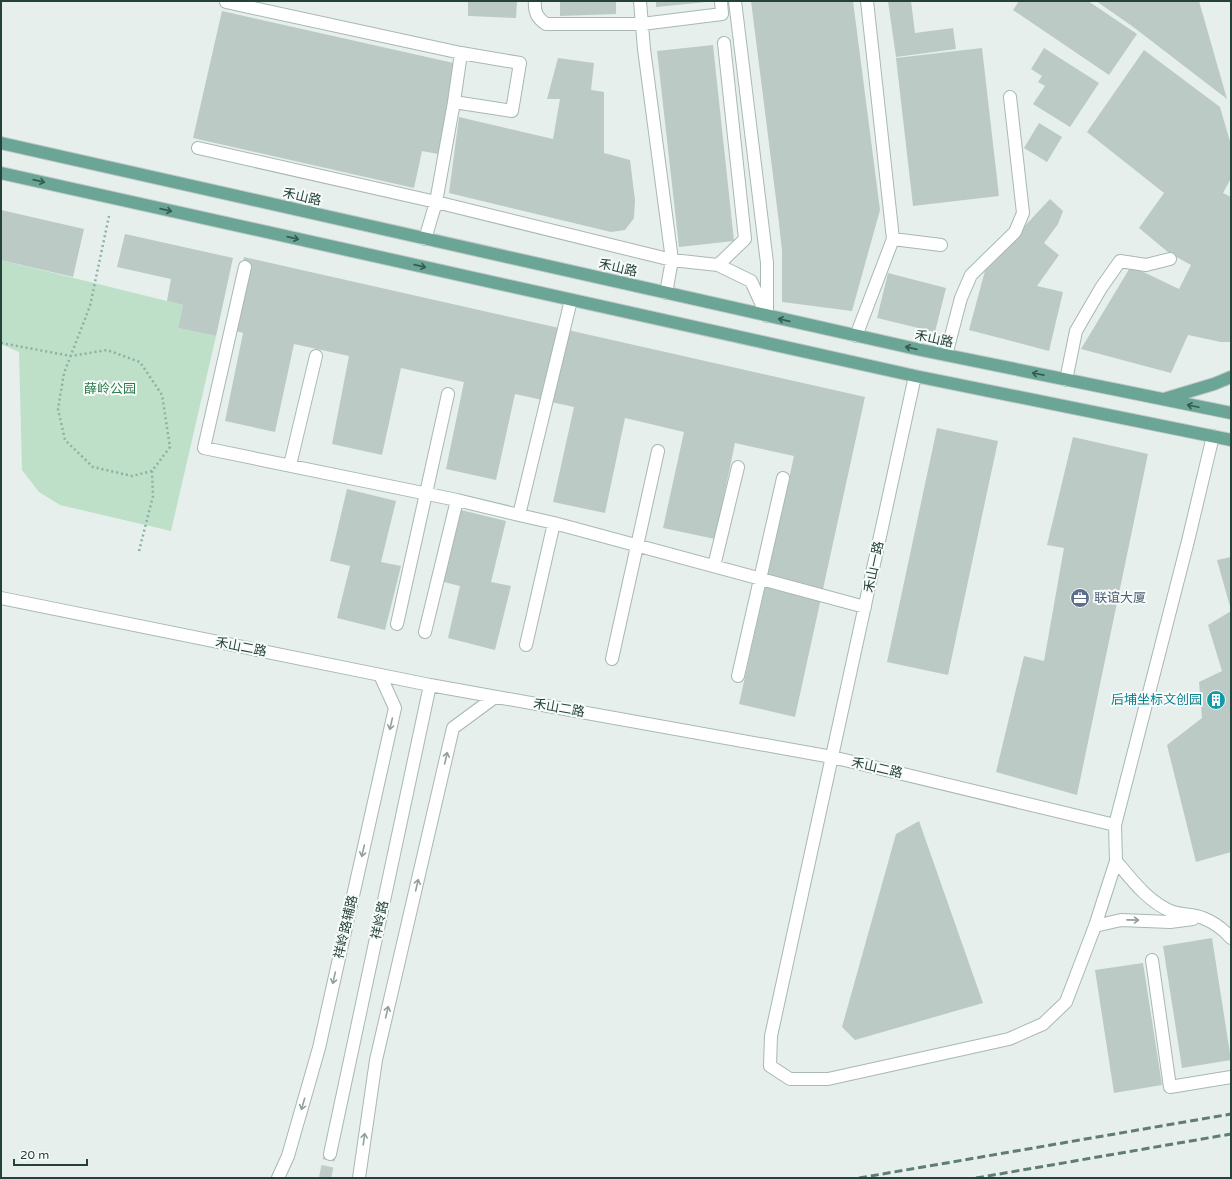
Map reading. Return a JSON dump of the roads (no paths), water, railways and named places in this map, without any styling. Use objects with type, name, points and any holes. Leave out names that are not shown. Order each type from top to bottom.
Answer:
[{"type":"main road","name":"禾山路","points":[[1,143],[946,356],[1231,413]]},
{"type":"main road","points":[[1,173],[915,376],[1231,440]]},
{"type":"main road","points":[[1162,399],[1214,384],[1231,377]]},
{"type":"street","points":[[535,1],[534,10],[539,20],[546,24],[642,24],[722,14],[721,1]]},
{"type":"street","points":[[640,1],[672,260],[666,293]]},
{"type":"street","points":[[735,1],[767,263],[767,316]]},
{"type":"street","points":[[856,336],[893,239],[867,1]]},
{"type":"street","points":[[226,2],[461,53],[520,63],[512,112],[454,102]]},
{"type":"street","points":[[718,265],[745,239],[724,43]]},
{"type":"street","points":[[425,239],[436,202],[454,102],[461,53]]},
{"type":"street","points":[[946,356],[961,298],[971,275],[1015,232],[1023,213],[1010,97]]},
{"type":"street","points":[[198,148],[436,202],[672,260],[718,265],[751,281],[767,316]]},
{"type":"street","points":[[893,239],[941,245]]},
{"type":"street","points":[[1066,380],[1076,331],[1101,288],[1120,261],[1146,265],[1170,260]]},
{"type":"street","points":[[245,267],[204,448],[457,500],[554,523],[865,606]]},
{"type":"street","points":[[519,515],[571,300]]},
{"type":"street","points":[[290,465],[316,356]]},
{"type":"street","name":"禾山一路","points":[[915,376],[771,1036],[770,1066],[790,1079],[828,1079],[1009,1039],[1043,1024],[1066,1002],[1095,926]]},
{"type":"street","points":[[397,624],[448,394]]},
{"type":"street","points":[[1095,926],[1116,860],[1115,825],[1188,541],[1213,436]]},
{"type":"street","points":[[612,659],[658,451]]},
{"type":"street","points":[[714,566],[738,467]]},
{"type":"street","points":[[738,676],[783,478]]},
{"type":"street","points":[[425,632],[457,500]]},
{"type":"street","points":[[526,645],[554,523]]},
{"type":"street","name":"禾山二路","points":[[1,598],[430,685],[832,757],[1115,825]]},
{"type":"street","name":"祥岭路辅路","points":[[278,1178],[288,1156],[318,1048],[395,708],[380,675]]},
{"type":"street","name":"祥岭路","points":[[330,1154],[430,685]]},
{"type":"street","points":[[359,1178],[376,1060],[453,728],[495,697]]},
{"type":"street","points":[[1116,860],[1132,880],[1150,898],[1173,912],[1204,918],[1226,932],[1231,938]]},
{"type":"street","points":[[1095,926],[1121,920],[1170,922],[1204,918]]},
{"type":"street","points":[[1152,960],[1170,1087],[1231,1077]]},
{"type":"tunnel","points":[[325,1178],[330,1154]]},
{"type":"railway","points":[[859,1178],[1231,1114]]},
{"type":"railway","points":[[976,1178],[1231,1134]]},
{"type":"place","name":"联谊大厦","points":[[1080,598]]},
{"type":"place","name":"后埔坐标文创园","points":[[1216,700]]},
{"type":"park label","name":"薛岭公园","points":[[110,389]]}]
